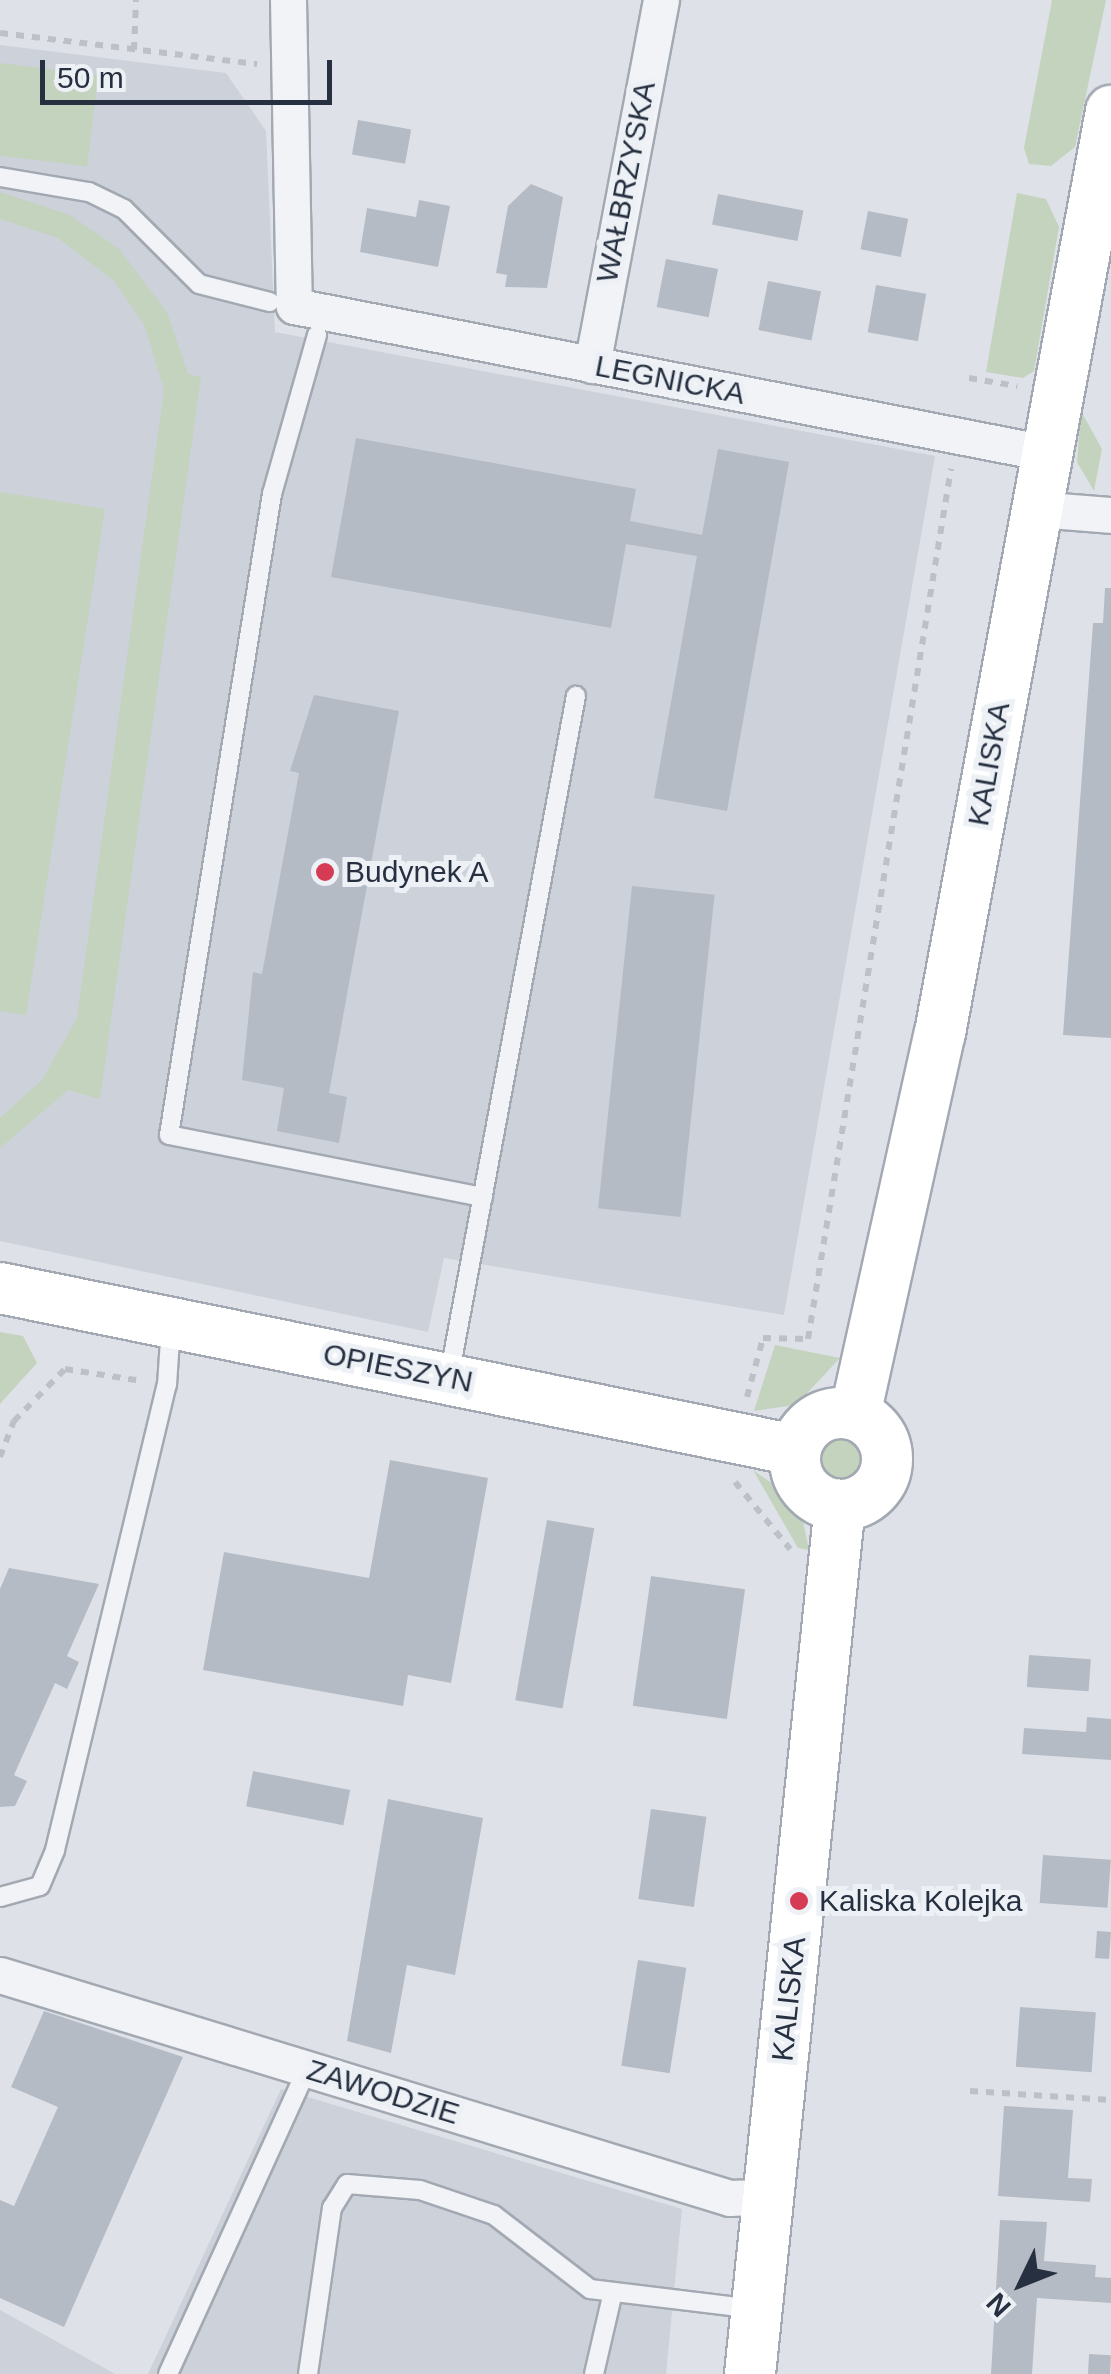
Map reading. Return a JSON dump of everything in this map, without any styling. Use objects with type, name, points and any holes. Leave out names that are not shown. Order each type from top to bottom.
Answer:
[{"type":"street","points":[[282,304],[288,0]]},
{"type":"street","name":"WAŁBRZYSKA","points":[[592,364],[660,0]]},
{"type":"street","name":"KALISKA","points":[[855,1415],[940,1032],[1111,111]]},
{"type":"street","name":"LEGNICKA","points":[[282,304],[1046,453]]},
{"type":"street","points":[[1036,509],[1111,514]]},
{"type":"street","name":"OPIESZYN","points":[[0,1288],[796,1450]]},
{"type":"street","points":[[855,1415],[883,1440],[887,1468],[873,1493],[840,1506],[807,1491],[796,1450],[821,1417],[855,1415]]},
{"type":"street","name":"KALISKA","points":[[750,2374],[840,1506]]},
{"type":"street","name":"ZAWODZIE","points":[[0,1975],[730,2198],[768,2196]]},
{"type":"lane","points":[[0,177],[89,192],[124,210],[199,284],[282,304]]},
{"type":"lane","points":[[316,335],[272,494],[169,1135],[483,1197]]},
{"type":"lane","points":[[449,1378],[576,696]]},
{"type":"lane","points":[[0,1897],[40,1886],[55,1850],[167,1385],[171,1323]]},
{"type":"lane","points":[[168,2374],[307,2069]]},
{"type":"lane","points":[[308,2374],[332,2208],[347,2184],[420,2190],[494,2215],[590,2290],[756,2308]]},
{"type":"lane","points":[[594,2374],[613,2292]]},
{"type":"path","points":[[134,50],[136,0]]},
{"type":"path","points":[[0,33],[247,64]]},
{"type":"path","points":[[969,378],[1028,388]]},
{"type":"path","points":[[743,1413],[764,1338],[808,1339],[954,453]]},
{"type":"path","points":[[0,1456],[24,1408],[65,1369],[167,1385]]},
{"type":"path","points":[[727,1473],[791,1560],[803,1561]]},
{"type":"path","points":[[970,2091],[1111,2100]]},
{"type":"shaded area","points":[[0,45],[226,73],[266,131],[275,332],[935,456],[784,1315],[444,1258],[428,1332],[0,1241]]},
{"type":"shaded area","points":[[281,2089],[682,2209],[666,2374],[148,2374]]},
{"type":"shaded area","points":[[0,2310],[115,2374],[0,2374]]},
{"type":"green space","points":[[1052,0],[1106,0],[1075,147],[1051,166],[1029,164],[1024,148]]},
{"type":"green space","points":[[0,63],[98,75],[87,166],[0,156]]},
{"type":"green space","points":[[0,192],[70,215],[119,249],[167,312],[188,374],[201,377],[100,1099],[68,1090],[0,1148],[0,1118],[42,1080],[77,1018],[164,390],[144,324],[114,281],[58,238],[0,219]]},
{"type":"green space","points":[[1017,193],[1046,199],[1059,227],[1034,371],[1023,378],[986,372]]},
{"type":"green space","points":[[1081,411],[1102,449],[1094,491],[1077,462]]},
{"type":"green space","points":[[0,492],[105,509],[26,1015],[0,1011]]},
{"type":"green space","points":[[0,1332],[23,1336],[37,1363],[0,1404]]},
{"type":"green space","points":[[775,1345],[840,1358],[796,1405],[754,1411]]},
{"type":"green space","points":[[841,1438],[856,1444],[862,1459],[856,1474],[841,1480],[826,1474],[820,1459],[826,1444]]},
{"type":"green space","points":[[753,1470],[799,1502],[809,1550],[798,1548]]},
{"type":"building","points":[[358,120],[411,129],[405,164],[352,154]]},
{"type":"building","points":[[531,184],[563,197],[547,288],[505,287],[507,275],[496,273],[508,206]]},
{"type":"building","points":[[718,194],[803,211],[797,241],[712,224]]},
{"type":"building","points":[[419,200],[450,206],[438,267],[360,252],[367,208],[416,217]]},
{"type":"building","points":[[868,211],[908,219],[901,257],[861,249]]},
{"type":"building","points":[[666,259],[718,269],[709,317],[657,307]]},
{"type":"building","points":[[768,281],[821,291],[811,340],[758,330]]},
{"type":"building","points":[[876,285],[926,294],[918,341],[868,332]]},
{"type":"building","points":[[356,438],[636,489],[630,521],[702,535],[718,449],[789,462],[727,811],[654,798],[697,556],[626,544],[611,628],[331,577]]},
{"type":"building","points":[[1105,588],[1111,588],[1111,1038],[1063,1035],[1093,623],[1103,623]]},
{"type":"building","name":"Budynek A","points":[[314,695],[399,711],[329,1093],[347,1097],[339,1143],[277,1131],[284,1088],[242,1080],[253,972],[262,974],[299,773],[290,771]]},
{"type":"building","points":[[632,886],[715,895],[681,1217],[598,1208]]},
{"type":"building","points":[[390,1460],[488,1478],[451,1683],[408,1675],[403,1706],[203,1670],[224,1552],[369,1578]]},
{"type":"building","points":[[547,1520],[594,1528],[562,1709],[515,1700]]},
{"type":"building","points":[[9,1568],[99,1584],[67,1656],[79,1662],[67,1689],[55,1683],[14,1775],[27,1781],[15,1806],[0,1807],[0,1589]]},
{"type":"building","points":[[651,1576],[745,1589],[727,1719],[633,1706]]},
{"type":"building","points":[[1029,1655],[1091,1659],[1089,1691],[1027,1687]]},
{"type":"building","points":[[1087,1717],[1111,1719],[1111,1760],[1022,1754],[1024,1728],[1086,1732]]},
{"type":"building","points":[[253,1771],[350,1790],[343,1825],[246,1806]]},
{"type":"building","points":[[388,1799],[483,1818],[455,1975],[407,1965],[391,2053],[347,2041]]},
{"type":"building","points":[[651,1809],[706,1817],[694,1907],[638,1899]]},
{"type":"building","points":[[1043,1855],[1111,1860],[1107,1908],[1040,1903]]},
{"type":"building","points":[[1097,1931],[1111,1932],[1109,1959],[1095,1958]]},
{"type":"building","points":[[638,1960],[686,1968],[670,2073],[621,2066]]},
{"type":"building","points":[[1020,2007],[1096,2012],[1092,2072],[1016,2067]]},
{"type":"building","points":[[44,2011],[183,2057],[64,2327],[0,2298],[0,2200],[14,2206],[58,2107],[11,2087]]},
{"type":"building","points":[[1004,2106],[1073,2110],[1068,2178],[1092,2179],[1090,2202],[998,2196]]},
{"type":"building","points":[[1000,2220],[1047,2222],[1044,2261],[1096,2265],[1095,2277],[1111,2278],[1111,2303],[1037,2298],[1032,2374],[991,2374]]},
{"type":"building","points":[[1089,2354],[1111,2355],[1110,2374],[1088,2374]]},
{"type":"place","name":"Budynek A","points":[[325,872]]},
{"type":"place","name":"Kaliska Kolejka","points":[[799,1901]]}]
